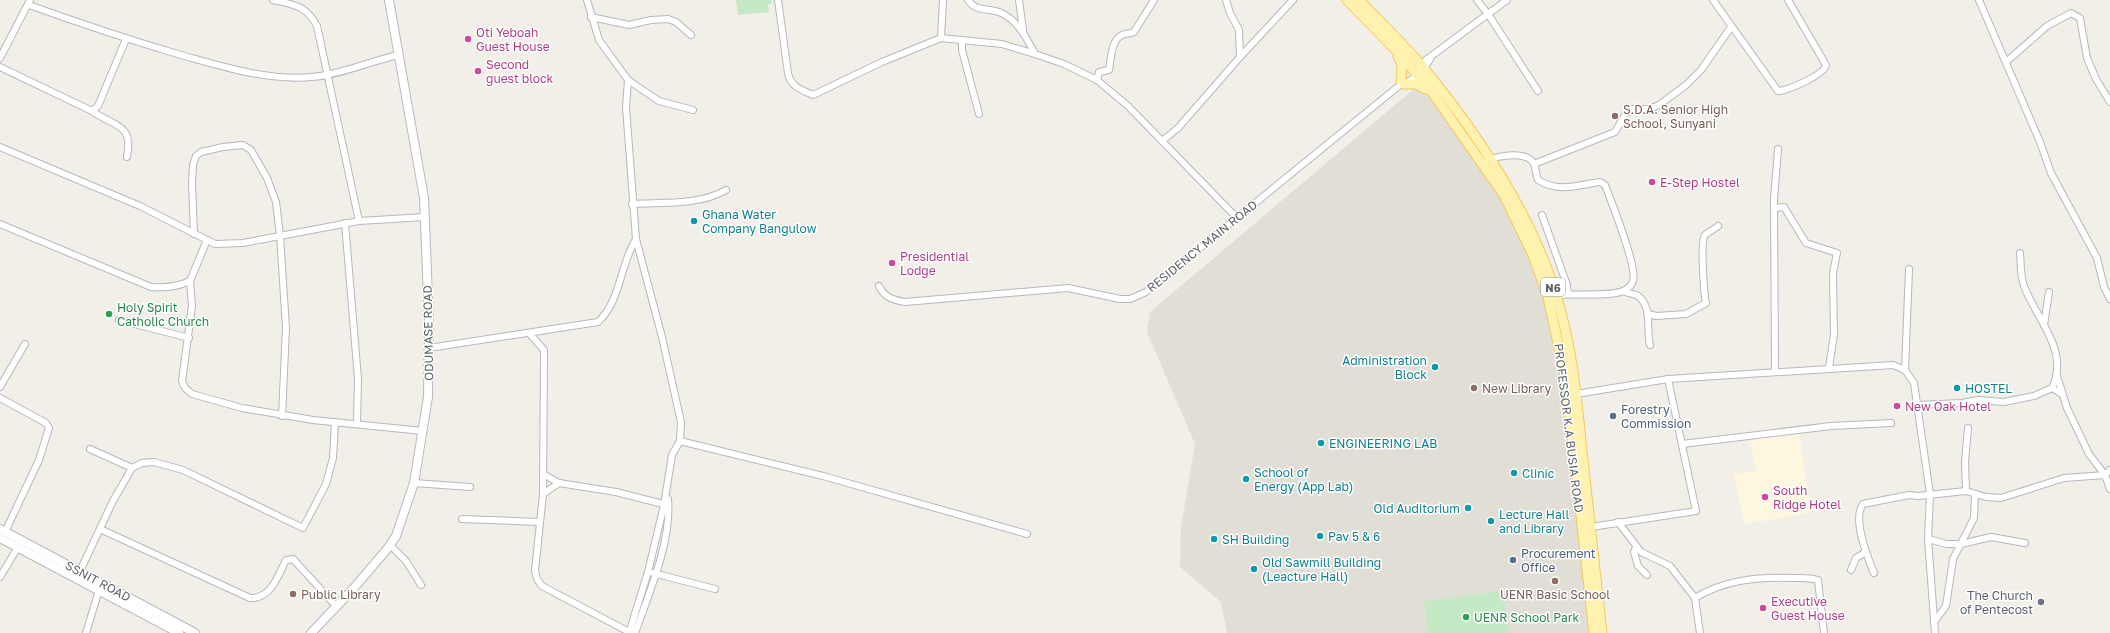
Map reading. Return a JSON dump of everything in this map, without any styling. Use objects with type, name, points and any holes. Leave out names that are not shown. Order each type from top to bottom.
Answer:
[{"type":"main road","name":"ODUMASE ROAD","points":[[311,633],[390,545],[402,521],[414,483],[429,389],[425,218],[420,173],[398,55],[390,0]]},
{"type":"main road","name":"PROFESSOR K.A BUSIA ROAD","points":[[1347,0],[1396,50],[1413,72],[1432,92],[1510,192],[1525,219],[1540,252],[1556,295],[1566,332],[1576,394],[1591,527],[1589,549]]},
{"type":"main road","name":"PROFESSOR K.A BUSIA ROAD","points":[[1359,0],[1422,66],[1463,120],[1486,162]]},
{"type":"main road","points":[[1396,50],[1402,65],[1402,83],[1416,84],[1432,92]]},
{"type":"main road","name":"PROFESSOR K.A BUSIA ROAD","points":[[1493,172],[1533,255],[1548,297],[1553,317],[1566,380],[1589,549],[1594,633]]},
{"type":"main road","name":"SSNIT ROAD","points":[[2,533],[18,547],[100,590],[168,631],[179,633]]},
{"type":"main road","name":"SSNIT ROAD","points":[[2,533],[80,571],[195,633]]},
{"type":"main road","name":"PROFESSOR K.A BUSIA ROAD","points":[[1590,560],[1602,633]]},
{"type":"street","points":[[273,0],[298,6],[310,14],[317,26],[359,221]]},
{"type":"street","points":[[587,0],[599,40],[628,80],[659,101],[693,110]]},
{"type":"street","points":[[778,0],[782,42],[789,78],[795,87],[813,95],[882,62],[941,38],[1002,44],[1064,64],[1097,80],[1128,106],[1237,218]]},
{"type":"street","points":[[941,38],[943,0]]},
{"type":"street","points":[[968,0],[972,5],[983,10],[999,12],[1023,30]]},
{"type":"street","points":[[1019,0],[1023,30],[1035,54]]},
{"type":"street","points":[[1097,80],[1099,72],[1109,70],[1117,39],[1122,35],[1129,35],[1134,32],[1154,0]]},
{"type":"street","points":[[1226,0],[1230,13],[1240,30],[1240,57]]},
{"type":"street","points":[[1162,141],[1178,128],[1240,57],[1293,0]]},
{"type":"street","points":[[1477,0],[1488,14],[1538,91]]},
{"type":"street","points":[[1422,66],[1507,0]]},
{"type":"street","points":[[1713,0],[1778,91],[1782,91],[1816,75],[1825,68],[1825,62],[1788,0]]},
{"type":"street","points":[[1979,0],[2006,62],[2050,173],[2097,258],[2104,287],[2110,299]]},
{"type":"street","points":[[0,58],[29,2],[126,39],[205,62],[255,74],[289,78],[313,77],[398,55]]},
{"type":"street","points":[[2006,62],[2047,26],[2071,13],[2074,13],[2080,18],[2087,58],[2096,79],[2110,102]]},
{"type":"street","points":[[591,17],[629,25],[651,20],[668,19],[676,22],[691,35]]},
{"type":"street","points":[[1534,164],[1615,132],[1626,113],[1632,109],[1648,109],[1659,105],[1686,85],[1701,70],[1731,26]]},
{"type":"street","points":[[92,111],[98,106],[126,39]]},
{"type":"street","points":[[962,40],[962,50],[979,114]]},
{"type":"street","name":"RESIDENCY MAIN ROAD","points":[[879,286],[882,293],[892,300],[905,302],[1068,288],[1130,300],[1146,292],[1422,66]]},
{"type":"street","points":[[0,67],[122,127],[128,135],[130,143],[127,157]]},
{"type":"street","points":[[628,80],[626,107],[632,204],[636,239],[662,337],[680,422],[680,441],[672,455],[666,505],[632,633]]},
{"type":"street","points":[[194,234],[192,183],[193,165],[196,156],[201,152],[210,149],[243,145],[252,150],[267,178],[276,202],[280,235],[286,328],[282,416]]},
{"type":"street","points":[[0,147],[140,206],[215,244],[226,244],[359,221],[425,218]]},
{"type":"street","points":[[1775,372],[1774,208],[1778,149]]},
{"type":"street","points":[[1486,162],[1515,155],[1530,159],[1534,164],[1538,180],[1552,186],[1577,187],[1600,182],[1605,185],[1620,224],[1634,271],[1634,281],[1623,291],[1613,294],[1556,295]]},
{"type":"street","points":[[632,204],[696,200],[708,198],[726,190]]},
{"type":"street","points":[[1774,208],[1784,207],[1806,243],[1837,254],[1833,273],[1834,335],[1829,367]]},
{"type":"street","points":[[1542,215],[1567,285],[1568,294]]},
{"type":"street","points":[[346,223],[358,379],[357,424]]},
{"type":"street","points":[[0,224],[151,287],[171,287],[190,281]]},
{"type":"street","points":[[1648,314],[1656,316],[1686,314],[1706,303],[1702,252],[1704,238],[1705,235],[1718,226]]},
{"type":"street","points":[[429,348],[598,322],[604,317],[613,298],[629,249],[636,239]]},
{"type":"street","points":[[206,240],[190,281],[192,306],[189,338],[182,381],[185,388],[192,394],[242,408],[282,416],[423,431]]},
{"type":"street","points":[[1917,404],[1962,403],[1978,400],[2004,402],[2034,396],[2052,388],[2057,376],[2058,363],[2055,349],[2024,286],[2020,272],[2020,253]]},
{"type":"street","points":[[1905,370],[1909,269]]},
{"type":"street","points":[[1623,291],[1638,296],[1648,314],[1650,345]]},
{"type":"street","points":[[2044,326],[2048,312],[2049,292]]},
{"type":"street","points":[[119,320],[189,338]]},
{"type":"street","points":[[529,333],[544,350],[543,494],[535,571],[537,579],[542,586],[632,633]]},
{"type":"street","points":[[0,387],[25,344]]},
{"type":"street","points":[[1576,394],[1668,379],[1829,367],[1893,365],[1905,370],[1914,383],[1930,494],[1928,539],[1935,633]]},
{"type":"street","points":[[2057,376],[2062,394],[2089,454],[2105,475],[2110,489]]},
{"type":"street","points":[[1591,527],[1696,511],[1668,379]]},
{"type":"street","points":[[2052,388],[2062,394]]},
{"type":"street","points":[[0,398],[46,423],[49,428],[39,460],[2,533]]},
{"type":"street","points":[[80,571],[132,468],[142,462],[154,462],[183,470],[261,506],[300,528],[303,528],[326,484],[333,458],[335,422]]},
{"type":"street","points":[[1682,444],[1831,426],[1891,423]]},
{"type":"street","points":[[1966,491],[1965,462],[1968,428]]},
{"type":"street","points":[[680,441],[823,476],[1027,534]]},
{"type":"street","points":[[90,449],[132,468]]},
{"type":"street","points":[[1874,573],[1866,552],[1858,520],[1859,510],[1862,504],[1909,495],[1966,491],[1986,497],[2001,498],[2064,478],[2105,475],[2110,470]]},
{"type":"street","points":[[543,474],[559,483],[616,492],[666,505]]},
{"type":"street","points":[[414,483],[470,487]]},
{"type":"street","points":[[543,494],[559,483]]},
{"type":"street","points":[[1934,622],[1946,606],[1953,559],[1974,518],[1975,494]]},
{"type":"street","points":[[632,633],[656,573],[668,522],[666,505]]},
{"type":"street","points":[[462,519],[540,522]]},
{"type":"street","points":[[1618,522],[1636,547],[1646,556],[1670,566],[1695,598],[1700,633]]},
{"type":"street","points":[[100,529],[250,598],[259,599],[266,593],[286,560],[293,559],[336,606]]},
{"type":"street","points":[[1928,539],[1947,544],[1961,544],[1991,538],[2025,543]]},
{"type":"street","points":[[390,545],[406,561],[421,585]]},
{"type":"street","points":[[0,576],[2,568],[18,547]]},
{"type":"street","points":[[1636,547],[1634,552],[1638,566],[1647,575]]},
{"type":"street","points":[[1851,570],[1856,558],[1866,552]]},
{"type":"street","points":[[648,572],[715,589]]},
{"type":"street","points":[[1695,598],[1709,590],[1736,581],[1759,578],[1818,580],[1824,633]]},
{"type":"street","points":[[86,633],[100,590]]},
{"type":"shaded area","points":[[1421,83],[1497,192],[1533,255],[1559,351],[1594,633],[1227,633],[1221,602],[1180,567],[1181,527],[1195,444],[1147,332],[1150,312]]},
{"type":"shaded area","points":[[1799,432],[1811,513],[1744,524],[1734,474],[1756,470],[1750,439]]},
{"type":"green space","points":[[736,0],[771,0],[771,4],[768,4],[769,12],[738,15]]},
{"type":"green space","name":"UENR School Park","points":[[1503,591],[1509,633],[1428,633],[1424,601]]},
{"type":"place","name":"Oti Yeboah Guest House","points":[[468,39]]},
{"type":"place","name":"Second guest block","points":[[478,71]]},
{"type":"place","name":"S.D.A. Senior High School, Sunyani","points":[[1615,116]]},
{"type":"place","name":"E-Step Hostel","points":[[1652,182]]},
{"type":"place","name":"Ghana Water Company Bangulow","points":[[694,221]]},
{"type":"place","name":"Presidential Lodge","points":[[892,263]]},
{"type":"place","name":"Holy Spirit Catholic Church","points":[[109,314]]},
{"type":"place","name":"Administration Block","points":[[1435,367]]},
{"type":"place","name":"New Library","points":[[1474,388]]},
{"type":"place","name":"HOSTEL","points":[[1957,388]]},
{"type":"place","name":"New Oak Hotel","points":[[1897,406]]},
{"type":"place","name":"Forestry Commission","points":[[1613,416]]},
{"type":"place","name":"ENGINEERING LAB","points":[[1321,443]]},
{"type":"place","name":"Clinic","points":[[1514,473]]},
{"type":"place","name":"School of Energy (App Lab)","points":[[1246,479]]},
{"type":"place","name":"South Ridge Hotel","points":[[1765,497]]},
{"type":"place","name":"Old Auditorium","points":[[1468,508]]},
{"type":"place","name":"Lecture Hall and Library","points":[[1491,521]]},
{"type":"place","name":"Pav 5 & 6","points":[[1320,536]]},
{"type":"place","name":"SH Building","points":[[1214,539]]},
{"type":"place","name":"Procurement Office","points":[[1513,560]]},
{"type":"place","name":"Old Sawmill Building (Leacture Hall)","points":[[1254,569]]},
{"type":"place","name":"UENR Basic School","points":[[1555,581]]},
{"type":"place","name":"Public Library","points":[[293,594]]},
{"type":"place","name":"The Church of Pentecost","points":[[2041,602]]},
{"type":"place","name":"Executive Guest House","points":[[1763,608]]},
{"type":"place","name":"UENR School Park","points":[[1466,617]]}]
